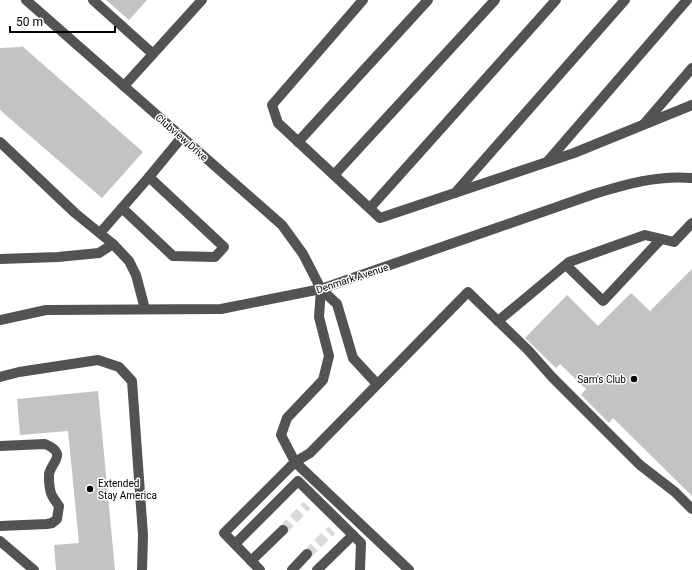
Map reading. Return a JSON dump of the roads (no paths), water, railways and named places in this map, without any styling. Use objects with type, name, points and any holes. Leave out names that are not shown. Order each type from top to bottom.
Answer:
[{"type":"street","name":"Clubview Drive","points":[[26,0],[282,225],[303,254],[321,289]]},
{"type":"street","points":[[93,0],[153,54]]},
{"type":"street","points":[[124,86],[202,0]]},
{"type":"street","points":[[363,0],[272,105],[278,123],[380,218],[574,153],[692,105]]},
{"type":"street","points":[[298,142],[428,0]]},
{"type":"street","points":[[334,175],[495,0]]},
{"type":"street","points":[[370,208],[556,0]]},
{"type":"street","points":[[455,193],[625,0]]},
{"type":"street","points":[[547,162],[687,0]]},
{"type":"street","points":[[642,125],[692,68]]},
{"type":"street","points":[[100,233],[149,177],[182,136]]},
{"type":"street","points":[[0,142],[75,213],[113,244],[129,260],[136,275],[145,309]]},
{"type":"street","points":[[122,208],[173,256],[215,257],[224,247],[149,177]]},
{"type":"street","name":"Denmark Avenue","points":[[0,320],[46,310],[221,309],[321,289],[594,194],[637,181],[680,177],[692,178]]},
{"type":"street","points":[[498,321],[569,262],[645,235],[674,242],[692,223]]},
{"type":"street","points":[[566,265],[603,301],[662,239]]},
{"type":"street","points":[[0,259],[58,257],[99,253],[113,244]]},
{"type":"street","points":[[321,289],[337,304],[353,358],[377,384]]},
{"type":"street","points":[[321,289],[319,317],[329,356],[323,380],[287,418],[281,435],[295,462],[408,570]]},
{"type":"street","points":[[260,570],[224,533],[295,462],[310,453],[468,292],[528,350],[552,377],[640,465],[675,492],[692,509]]},
{"type":"street","points":[[0,377],[19,372],[98,360],[119,367],[132,381],[143,535],[142,570]]},
{"type":"street","points":[[0,446],[45,444],[56,451],[56,461],[49,474],[50,494],[59,506],[59,514],[57,519],[52,523],[0,526]]},
{"type":"street","points":[[234,544],[298,481],[361,543],[360,570]]},
{"type":"street","points":[[307,505],[315,498]]},
{"type":"street","points":[[332,530],[339,522]]},
{"type":"street","points":[[251,561],[283,530]]},
{"type":"street","points":[[317,570],[353,535]]},
{"type":"street","points":[[0,541],[34,570]]},
{"type":"street","points":[[292,570],[308,554]]},
{"type":"tunnel","points":[[283,530],[307,505]]},
{"type":"tunnel","points":[[307,554],[332,530]]},
{"type":"place","name":"Sam's Club","points":[[634,379]]},
{"type":"place","name":"Extended Stay America","points":[[90,489]]}]
